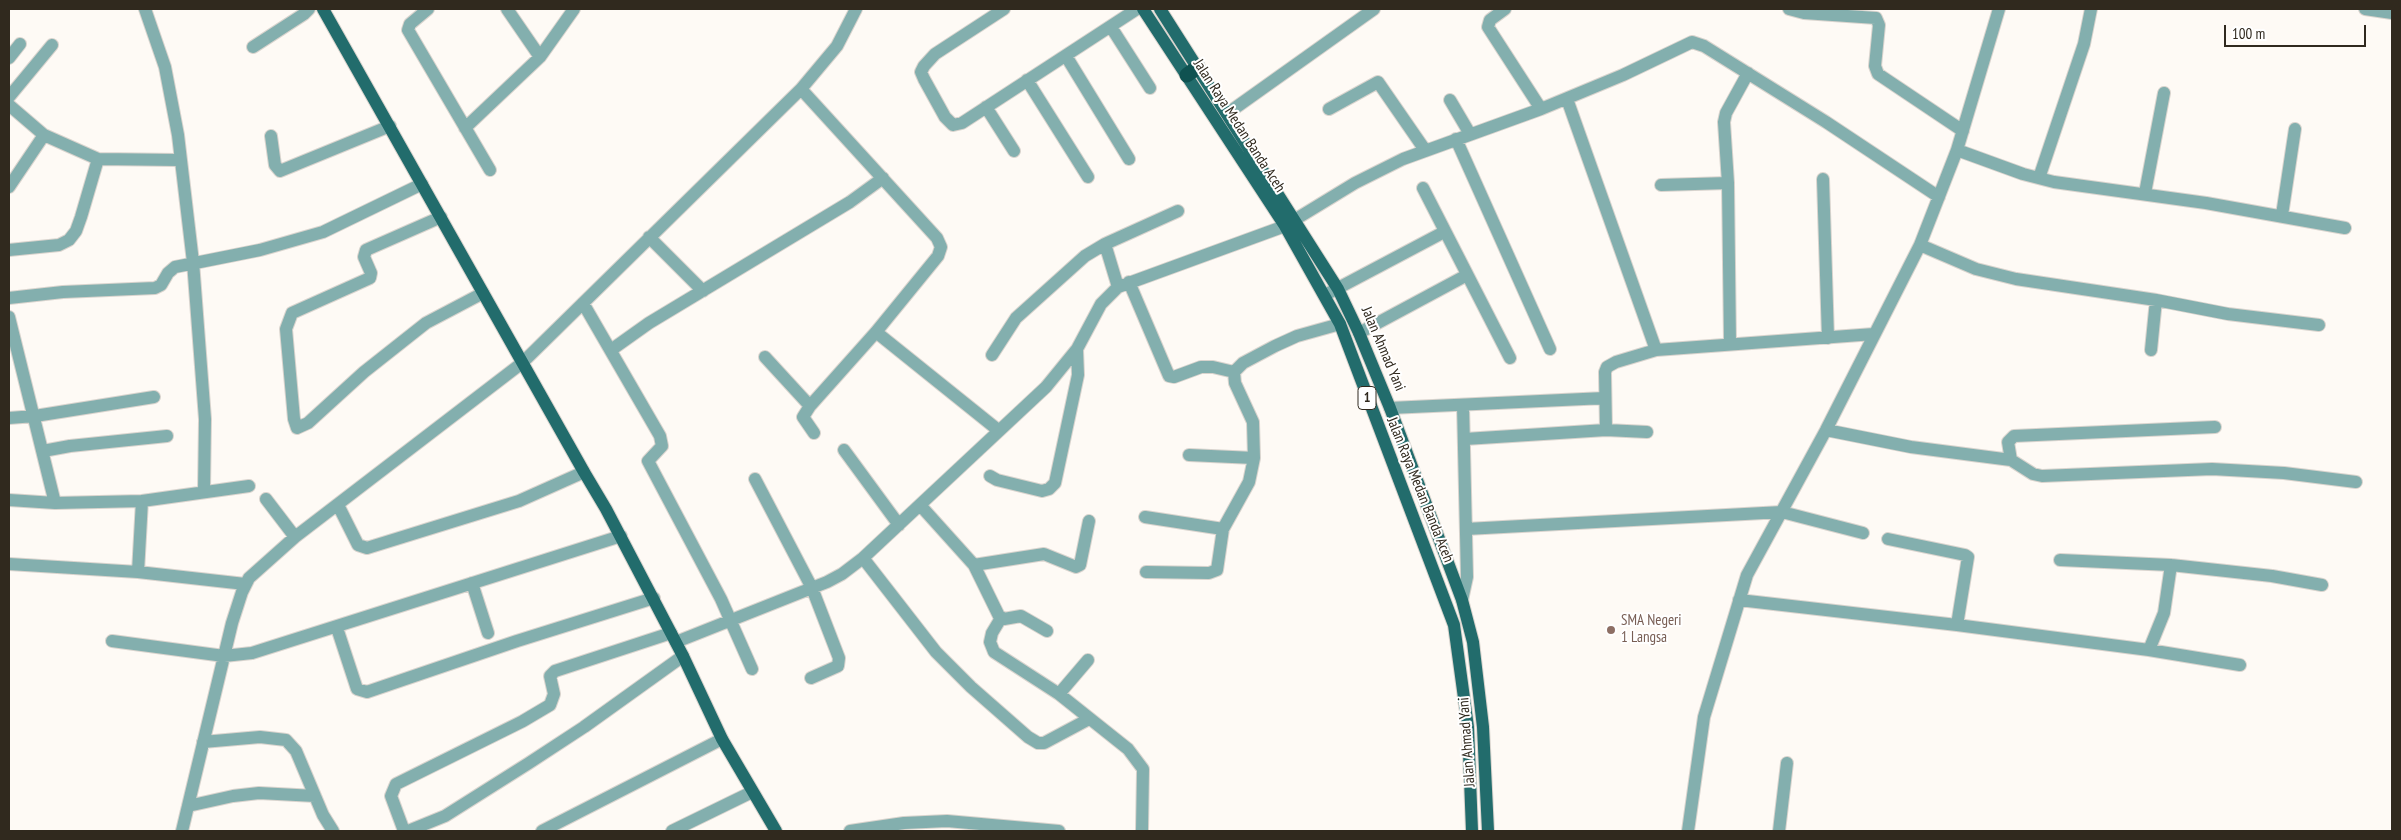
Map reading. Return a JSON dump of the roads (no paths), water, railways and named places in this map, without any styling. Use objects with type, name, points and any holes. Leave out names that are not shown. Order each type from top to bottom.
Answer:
[{"type":"main road","points":[[323,9],[621,536],[683,656],[722,739],[776,831]]},
{"type":"main road","name":"Jalan Raya Medan Banda Aceh","points":[[1143,9],[1192,71],[1290,222],[1340,324],[1447,600],[1454,625],[1468,727],[1472,831]]},
{"type":"main road","name":"Jalan Ahmad Yani","points":[[1160,9],[1192,71],[1228,113],[1290,222],[1338,288],[1360,333],[1390,408],[1462,600],[1478,666],[1488,831]]},
{"type":"street","points":[[145,9],[170,90],[193,262],[205,419],[204,492]]},
{"type":"street","points":[[254,47],[309,9]]},
{"type":"street","points":[[428,9],[410,24],[408,30],[490,170]]},
{"type":"street","points":[[508,9],[540,57]]},
{"type":"street","points":[[465,128],[540,57],[574,9]]},
{"type":"street","points":[[182,831],[232,623],[245,584],[257,570],[295,537],[522,363],[801,89],[836,46],[856,9]]},
{"type":"street","points":[[1004,9],[935,54],[927,61],[921,72],[945,118],[953,125],[962,123],[1137,9]]},
{"type":"street","points":[[1228,113],[1374,9]]},
{"type":"street","points":[[1505,9],[1490,20],[1488,26],[1541,109]]},
{"type":"street","points":[[1789,9],[1804,13],[1876,18],[1879,25],[1876,66],[1878,74],[1963,131]]},
{"type":"street","points":[[1688,831],[1704,717],[1739,600],[1758,552],[1826,430],[1920,244],[1957,150],[1999,9]]},
{"type":"street","points":[[2039,178],[2084,44],[2091,9]]},
{"type":"street","points":[[2365,9],[2392,13]]},
{"type":"street","points":[[1111,27],[1150,88]]},
{"type":"street","points":[[404,831],[391,796],[396,784],[523,721],[550,705],[554,694],[550,676],[555,671],[731,619],[812,588],[842,574],[863,558],[1046,387],[1077,349],[1101,304],[1124,284],[1290,222],[1364,178],[1425,150],[1567,99],[1623,76],[1692,42],[1704,46],[1748,73],[1938,197]]},
{"type":"street","points":[[9,58],[20,44]]},
{"type":"street","points":[[9,97],[52,45]]},
{"type":"street","points":[[1066,56],[1129,159]]},
{"type":"street","points":[[1730,344],[1728,183],[1724,122],[1726,113],[1748,73]]},
{"type":"street","points":[[1027,80],[1088,177]]},
{"type":"street","points":[[1329,109],[1378,82],[1425,150]]},
{"type":"street","points":[[801,89],[937,238],[941,247],[938,256],[876,332],[810,406],[803,417],[814,433]]},
{"type":"street","points":[[2145,193],[2164,93]]},
{"type":"street","points":[[1567,99],[1656,350]]},
{"type":"street","points":[[1450,100],[1470,134]]},
{"type":"street","points":[[9,105],[44,136],[98,159],[179,160]]},
{"type":"street","points":[[986,107],[1014,151]]},
{"type":"street","points":[[271,136],[275,165],[280,171],[390,126]]},
{"type":"street","points":[[2282,215],[2295,129]]},
{"type":"street","points":[[9,187],[44,136]]},
{"type":"street","points":[[1456,139],[1550,349]]},
{"type":"street","points":[[1957,150],[2039,178],[2282,215],[2345,228]]},
{"type":"street","points":[[9,250],[58,245],[69,240],[76,231],[98,159]]},
{"type":"street","points":[[611,350],[649,323],[850,202],[883,178]]},
{"type":"street","points":[[1823,179],[1828,338]]},
{"type":"street","points":[[1661,186],[1728,183]]},
{"type":"street","points":[[9,298],[63,292],[152,289],[161,285],[172,269],[193,262],[260,250],[323,232],[422,184]]},
{"type":"street","points":[[1423,188],[1510,358]]},
{"type":"street","points":[[992,355],[1016,318],[1049,286],[1085,256],[1105,244],[1178,211]]},
{"type":"street","points":[[441,217],[366,250],[364,257],[371,273],[370,278],[292,313],[286,329],[294,419],[297,428],[308,423],[364,372],[426,323],[483,293]]},
{"type":"street","points":[[1325,295],[1444,232]]},
{"type":"street","points":[[649,237],[703,291]]},
{"type":"street","points":[[1105,244],[1169,376],[1174,377],[1201,367],[1213,367],[1234,372]]},
{"type":"street","points":[[1920,244],[1976,269],[2016,280],[2156,300],[2228,314],[2319,325]]},
{"type":"street","points":[[1360,333],[1467,275]]},
{"type":"street","points":[[2151,350],[2156,300]]},
{"type":"street","points":[[584,302],[663,443],[648,461],[731,619],[752,669]]},
{"type":"street","points":[[9,317],[35,416],[54,503]]},
{"type":"street","points":[[1146,572],[1214,572],[1218,568],[1224,529],[1249,482],[1254,458],[1253,422],[1234,378],[1234,372],[1243,363],[1297,336],[1340,324]]},
{"type":"street","points":[[876,332],[998,430]]},
{"type":"street","points":[[1606,430],[1605,398],[1607,367],[1616,362],[1656,350],[1874,334]]},
{"type":"street","points":[[990,476],[997,480],[1042,491],[1049,490],[1055,483],[1078,375],[1077,349]]},
{"type":"street","points":[[764,356],[810,406]]},
{"type":"street","points":[[9,418],[35,416],[154,397]]},
{"type":"street","points":[[1390,408],[1605,398]]},
{"type":"street","points":[[1462,600],[1467,578],[1463,405]]},
{"type":"street","points":[[2011,460],[2008,442],[2014,436],[2215,427]]},
{"type":"street","points":[[1465,439],[1606,430],[1647,432]]},
{"type":"street","points":[[1826,430],[1929,449],[2011,460],[2033,474],[2042,476],[2212,469],[2284,473],[2356,482]]},
{"type":"street","points":[[43,451],[70,446],[167,436]]},
{"type":"street","points":[[844,450],[899,524]]},
{"type":"street","points":[[1189,455],[1254,458]]},
{"type":"street","points":[[338,505],[358,545],[366,548],[519,501],[584,472]]},
{"type":"street","points":[[755,480],[812,588],[839,661],[838,666],[834,669],[811,678]]},
{"type":"street","points":[[9,500],[54,503],[142,501],[249,486]]},
{"type":"street","points":[[266,499],[295,537]]},
{"type":"street","points":[[138,572],[142,501]]},
{"type":"street","points":[[920,505],[974,565],[1001,618]]},
{"type":"street","points":[[1466,529],[1782,512],[1863,533]]},
{"type":"street","points":[[1145,517],[1224,529]]},
{"type":"street","points":[[974,565],[1044,554],[1076,567],[1080,565],[1089,521]]},
{"type":"street","points":[[112,641],[198,651],[224,656],[252,654],[621,536]]},
{"type":"street","points":[[1888,539],[1965,554],[1968,557],[1957,625]]},
{"type":"street","points":[[863,558],[936,652],[970,688],[1028,737],[1038,743],[1044,743],[1089,719]]},
{"type":"street","points":[[2060,560],[2171,566],[2272,576],[2322,585]]},
{"type":"street","points":[[9,564],[138,572],[245,584]]},
{"type":"street","points":[[2149,650],[2164,613],[2171,566]]},
{"type":"street","points":[[472,583],[488,633]]},
{"type":"street","points":[[337,628],[357,689],[367,692],[517,641],[654,598]]},
{"type":"street","points":[[1739,600],[1957,625],[2149,650],[2240,665]]},
{"type":"street","points":[[1001,618],[1020,616],[1047,631]]},
{"type":"street","points":[[1001,618],[992,633],[990,642],[994,652],[1059,694],[1128,749],[1143,769],[1142,831]]},
{"type":"street","points":[[408,831],[444,816],[530,763],[683,656]]},
{"type":"street","points":[[1059,694],[1088,660]]},
{"type":"street","points":[[203,742],[260,737],[286,740],[296,751],[314,796],[333,831]]},
{"type":"street","points":[[542,831],[722,739]]},
{"type":"street","points":[[1779,831],[1787,763]]},
{"type":"street","points":[[672,831],[752,792]]},
{"type":"street","points":[[188,806],[233,796],[259,793],[314,796]]},
{"type":"street","points":[[850,831],[904,823],[947,821],[1017,829],[1059,831]]},
{"type":"place","name":"SMA Negeri 1 Langsa","points":[[1611,630]]}]
